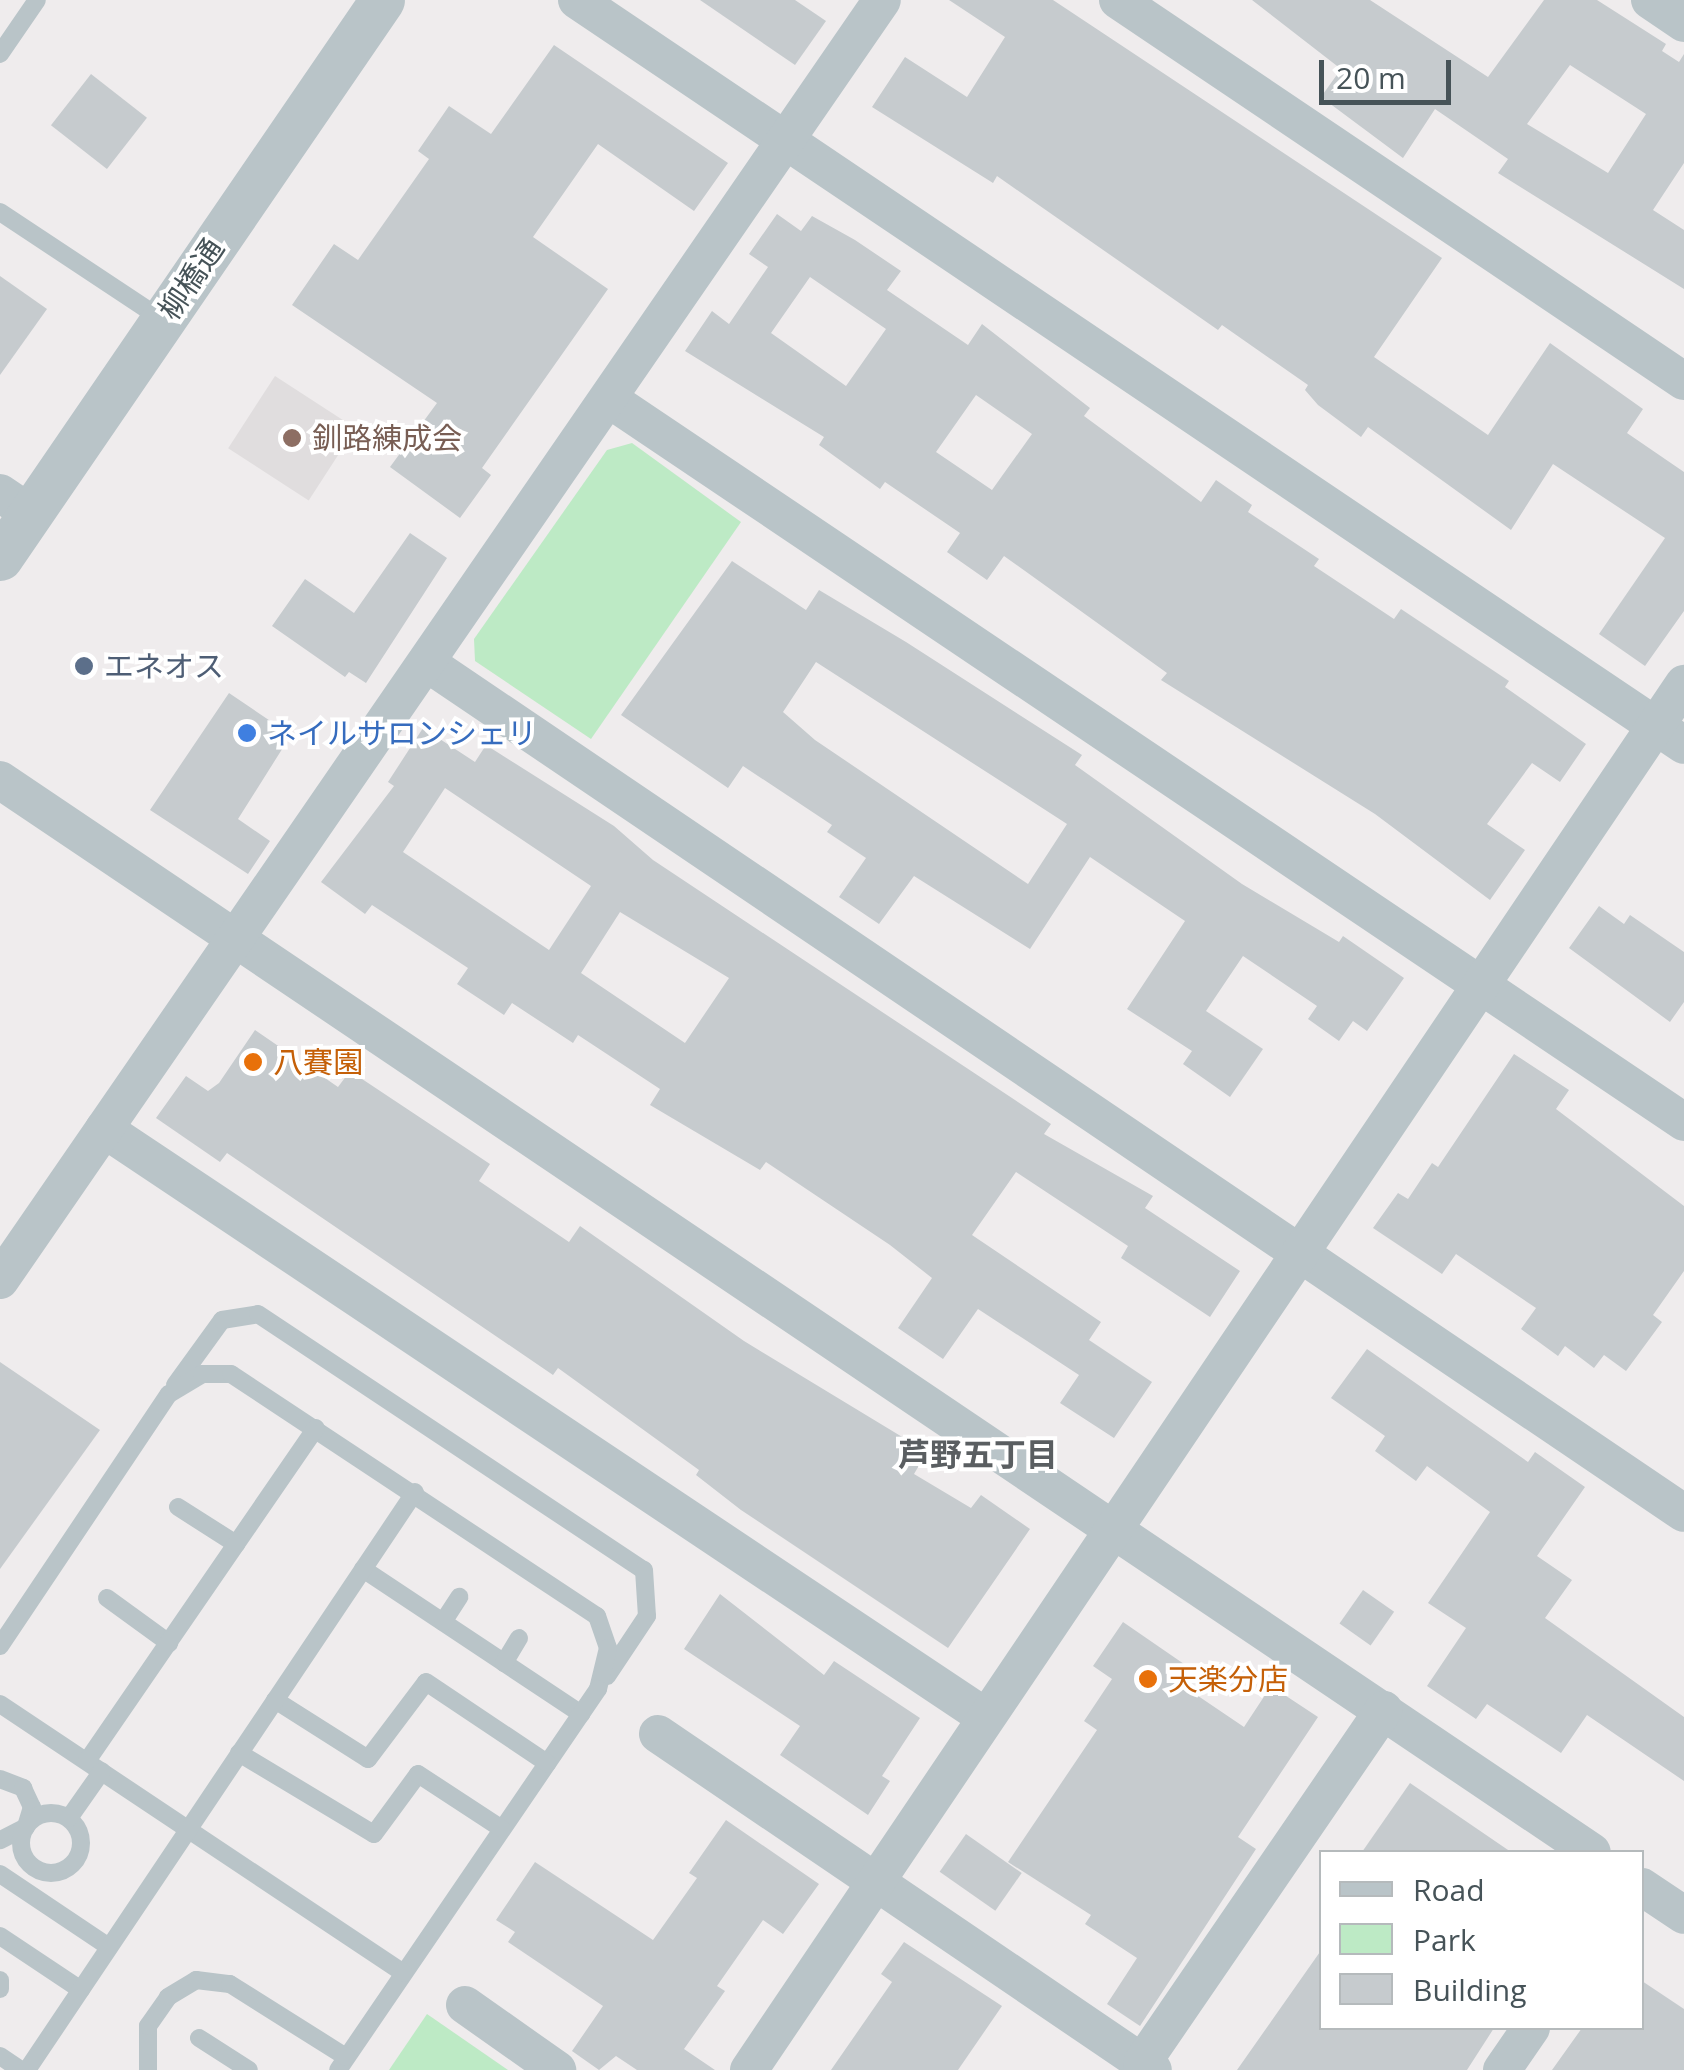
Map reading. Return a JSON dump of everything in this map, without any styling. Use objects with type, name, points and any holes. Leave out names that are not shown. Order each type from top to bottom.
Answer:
[{"type":"street","name":"柳橋通","points":[[0,558],[15,503],[164,320],[382,0]]},
{"type":"street","points":[[577,0],[1670,735]]},
{"type":"street","points":[[0,1280],[612,401],[882,0]]},
{"type":"street","points":[[1118,0],[1684,381]]},
{"type":"street","points":[[1650,0],[1684,24]]},
{"type":"street","points":[[612,401],[1684,1122]]},
{"type":"street","points":[[427,663],[1684,1512]]},
{"type":"street","points":[[749,2070],[1478,984],[1670,735],[1684,684]]},
{"type":"street","points":[[0,780],[1589,1850]]},
{"type":"street","points":[[104,1129],[984,1716]]},
{"type":"street","points":[[658,1734],[873,1885],[1147,2066],[1384,1710]]},
{"type":"street","points":[[1644,1887],[1684,1915]]},
{"type":"street","points":[[465,2005],[557,2070]]},
{"type":"street","points":[[1502,2070],[1530,2030]]},
{"type":"lane","points":[[0,54],[37,0]]},
{"type":"lane","points":[[0,212],[164,320]]},
{"type":"lane","points":[[0,1646],[222,1320],[258,1314],[644,1570],[647,1616],[342,2064],[230,1984],[196,1980],[168,1997],[148,2026],[148,2070]]},
{"type":"lane","points":[[169,1394],[202,1374],[231,1374],[415,1492],[597,1616],[608,1648],[598,1689]]},
{"type":"lane","points":[[69,1818],[95,1766],[169,1642],[316,1428]]},
{"type":"lane","points":[[0,2056],[24,2070],[415,1492]]},
{"type":"lane","points":[[178,1507],[236,1544]]},
{"type":"lane","points":[[363,1569],[581,1714]]},
{"type":"lane","points":[[443,1622],[459,1597]]},
{"type":"lane","points":[[107,1598],[169,1642]]},
{"type":"lane","points":[[504,1663],[519,1638]]},
{"type":"lane","points":[[275,1700],[368,1759],[426,1682],[547,1763]]},
{"type":"lane","points":[[0,1704],[402,1973]]},
{"type":"lane","points":[[239,1754],[374,1834],[418,1774],[502,1828]]},
{"type":"lane","points":[[0,1779],[14,1781],[29,1796],[26,1827],[23,1856],[38,1870],[58,1872],[80,1853],[80,1834],[69,1818],[40,1815],[26,1827],[0,1840]]},
{"type":"lane","points":[[0,1874],[110,1947]]},
{"type":"lane","points":[[0,1936],[81,1990]]},
{"type":"lane","points":[[0,1980],[0,1989]]},
{"type":"lane","points":[[199,2038],[224,2063],[249,2070]]},
{"type":"shaded area","name":"釧路練成会","points":[[275,376],[356,428],[309,500],[228,448]]},
{"type":"green space","points":[[632,443],[741,522],[591,739],[475,661],[474,639],[607,450]]},
{"type":"green space","points":[[427,2014],[508,2070],[389,2070]]},
{"type":"building","points":[[700,0],[795,0],[826,21],[795,65]]},
{"type":"building","points":[[949,0],[1053,0],[1442,258],[1374,357],[1488,435],[1550,343],[1643,409],[1627,433],[1684,472],[1684,611],[1645,666],[1599,634],[1665,538],[1553,464],[1511,530],[1368,427],[1361,437],[1318,405],[1305,390],[1308,385],[1222,325],[1218,330],[997,176],[993,183],[872,107],[905,57],[967,97],[1005,37]]},
{"type":"building","points":[[1252,0],[1370,0],[1488,77],[1544,0],[1597,0],[1666,44],[1662,51],[1679,62],[1684,54],[1684,163],[1653,210],[1684,230],[1684,289],[1498,173],[1508,159],[1435,109],[1403,158],[1321,97],[1341,69]],"holes":[[[1570,65],[1646,114],[1608,173],[1527,124]]]},
{"type":"building","points":[[554,45],[728,163],[694,211],[598,144],[533,237],[608,289],[482,468],[491,475],[460,518],[390,467],[437,403],[292,305],[334,244],[358,260],[429,159],[418,151],[449,106],[491,134]]},
{"type":"building","points":[[91,74],[147,118],[107,169],[51,125]]},
{"type":"building","points":[[777,214],[801,231],[812,216],[855,240],[901,271],[887,290],[968,345],[982,324],[1090,408],[1084,416],[1201,502],[1216,480],[1252,505],[1248,512],[1319,559],[1314,566],[1394,619],[1401,609],[1509,681],[1505,687],[1586,744],[1560,782],[1532,763],[1487,824],[1525,850],[1490,900],[1375,814],[1161,680],[1167,673],[1004,556],[987,580],[947,552],[960,533],[885,482],[880,489],[819,445],[824,437],[685,351],[712,311],[729,324],[768,267],[749,254]],"holes":[[[810,277],[886,329],[846,386],[771,333]],[[976,395],[1032,434],[992,490],[936,452]]]},
{"type":"building","points":[[0,276],[47,309],[0,375]]},
{"type":"building","points":[[410,533],[447,558],[366,683],[349,672],[345,677],[272,626],[305,579],[354,613]]},
{"type":"building","points":[[732,561],[806,610],[819,590],[1082,755],[1075,765],[1242,884],[1339,942],[1343,936],[1404,978],[1367,1031],[1353,1021],[1339,1041],[1308,1019],[1317,1006],[1243,956],[1206,1011],[1263,1049],[1230,1097],[1183,1064],[1192,1051],[1127,1009],[1185,921],[1090,857],[1030,949],[914,876],[879,924],[839,897],[866,858],[827,832],[832,825],[743,766],[728,788],[621,715]],"holes":[[[816,662],[1067,824],[1028,884],[815,740],[783,712]]]},
{"type":"building","points":[[229,693],[291,735],[238,819],[270,841],[248,874],[150,810]]},
{"type":"building","points":[[423,728],[475,762],[486,745],[614,826],[653,860],[1051,1124],[1044,1134],[1153,1196],[1145,1208],[1240,1271],[1210,1317],[1121,1258],[1128,1246],[1016,1172],[972,1235],[1101,1322],[1089,1340],[1152,1382],[1114,1438],[1060,1403],[1079,1375],[978,1309],[943,1359],[898,1328],[932,1278],[890,1245],[766,1162],[760,1170],[650,1105],[660,1089],[578,1035],[573,1043],[512,1003],[504,1015],[457,984],[468,968],[372,905],[365,914],[321,882],[394,786],[388,782]],"holes":[[[445,788],[591,886],[549,950],[403,852]],[[620,912],[729,978],[685,1043],[581,973]]]},
{"type":"building","points":[[1599,906],[1624,924],[1630,915],[1684,952],[1684,1002],[1670,1022],[1569,948]]},
{"type":"building","points":[[255,1030],[338,1087],[350,1071],[490,1164],[479,1181],[569,1242],[580,1226],[744,1341],[927,1452],[914,1474],[971,1508],[981,1495],[1030,1529],[948,1648],[741,1510],[696,1475],[699,1470],[558,1368],[553,1375],[227,1153],[220,1162],[156,1118],[186,1076],[208,1091],[219,1083]]},
{"type":"building","points":[[1514,1054],[1569,1090],[1556,1109],[1684,1206],[1684,1271],[1653,1315],[1662,1322],[1626,1371],[1604,1355],[1594,1368],[1565,1346],[1558,1356],[1521,1329],[1536,1308],[1456,1254],[1442,1274],[1373,1228],[1398,1193],[1408,1199],[1432,1163],[1438,1167]]},
{"type":"building","points":[[1367,1349],[1528,1462],[1535,1452],[1585,1487],[1537,1556],[1572,1580],[1545,1618],[1684,1717],[1684,1781],[1587,1715],[1561,1753],[1487,1704],[1476,1719],[1427,1686],[1466,1628],[1428,1603],[1490,1512],[1427,1466],[1416,1481],[1375,1451],[1385,1436],[1331,1398]]},
{"type":"building","points":[[0,1362],[100,1430],[0,1569]]},
{"type":"building","points":[[1363,1590],[1394,1612],[1371,1645],[1339,1624]]},
{"type":"building","points":[[720,1594],[824,1675],[834,1661],[920,1718],[882,1776],[890,1781],[868,1815],[780,1755],[800,1726],[684,1649]]},
{"type":"building","points":[[1123,1622],[1184,1664],[1173,1679],[1244,1727],[1271,1686],[1318,1717],[1238,1837],[1256,1849],[1140,2026],[1107,2004],[1137,1958],[1085,1924],[1091,1915],[1008,1862],[1097,1730],[1084,1721],[1112,1679],[1093,1666]]},
{"type":"building","points":[[1410,1783],[1508,1850],[1363,1850]]},
{"type":"building","points":[[726,1820],[819,1884],[783,1934],[763,1920],[717,1986],[725,1991],[684,2049],[715,2070],[637,2070],[616,2056],[599,2070],[572,2051],[603,2006],[508,1942],[515,1932],[496,1920],[535,1862],[653,1940],[697,1878],[689,1873]]},
{"type":"building","points":[[966,1834],[1022,1873],[995,1911],[940,1872]]},
{"type":"building","points":[[904,1942],[1002,2006],[958,2070],[831,2070],[892,1982],[881,1974]]},
{"type":"building","points":[[1319,1953],[1319,2030],[1493,2030],[1467,2070],[1237,2070]]},
{"type":"building","points":[[1644,1982],[1684,2009],[1684,2070],[1552,2070],[1581,2030],[1644,2030]]},
{"type":"place","name":"釧路練成会","points":[[292,438]]},
{"type":"place","name":"エネオス","points":[[84,666]]},
{"type":"place","name":"ネイルサロンシェリ","points":[[247,733]]},
{"type":"place","name":"八賽園","points":[[253,1062]]},
{"type":"place","name":"天楽分店","points":[[1148,1679]]},
{"type":"district","name":"芦野五丁目","points":[[978,1454]]}]
